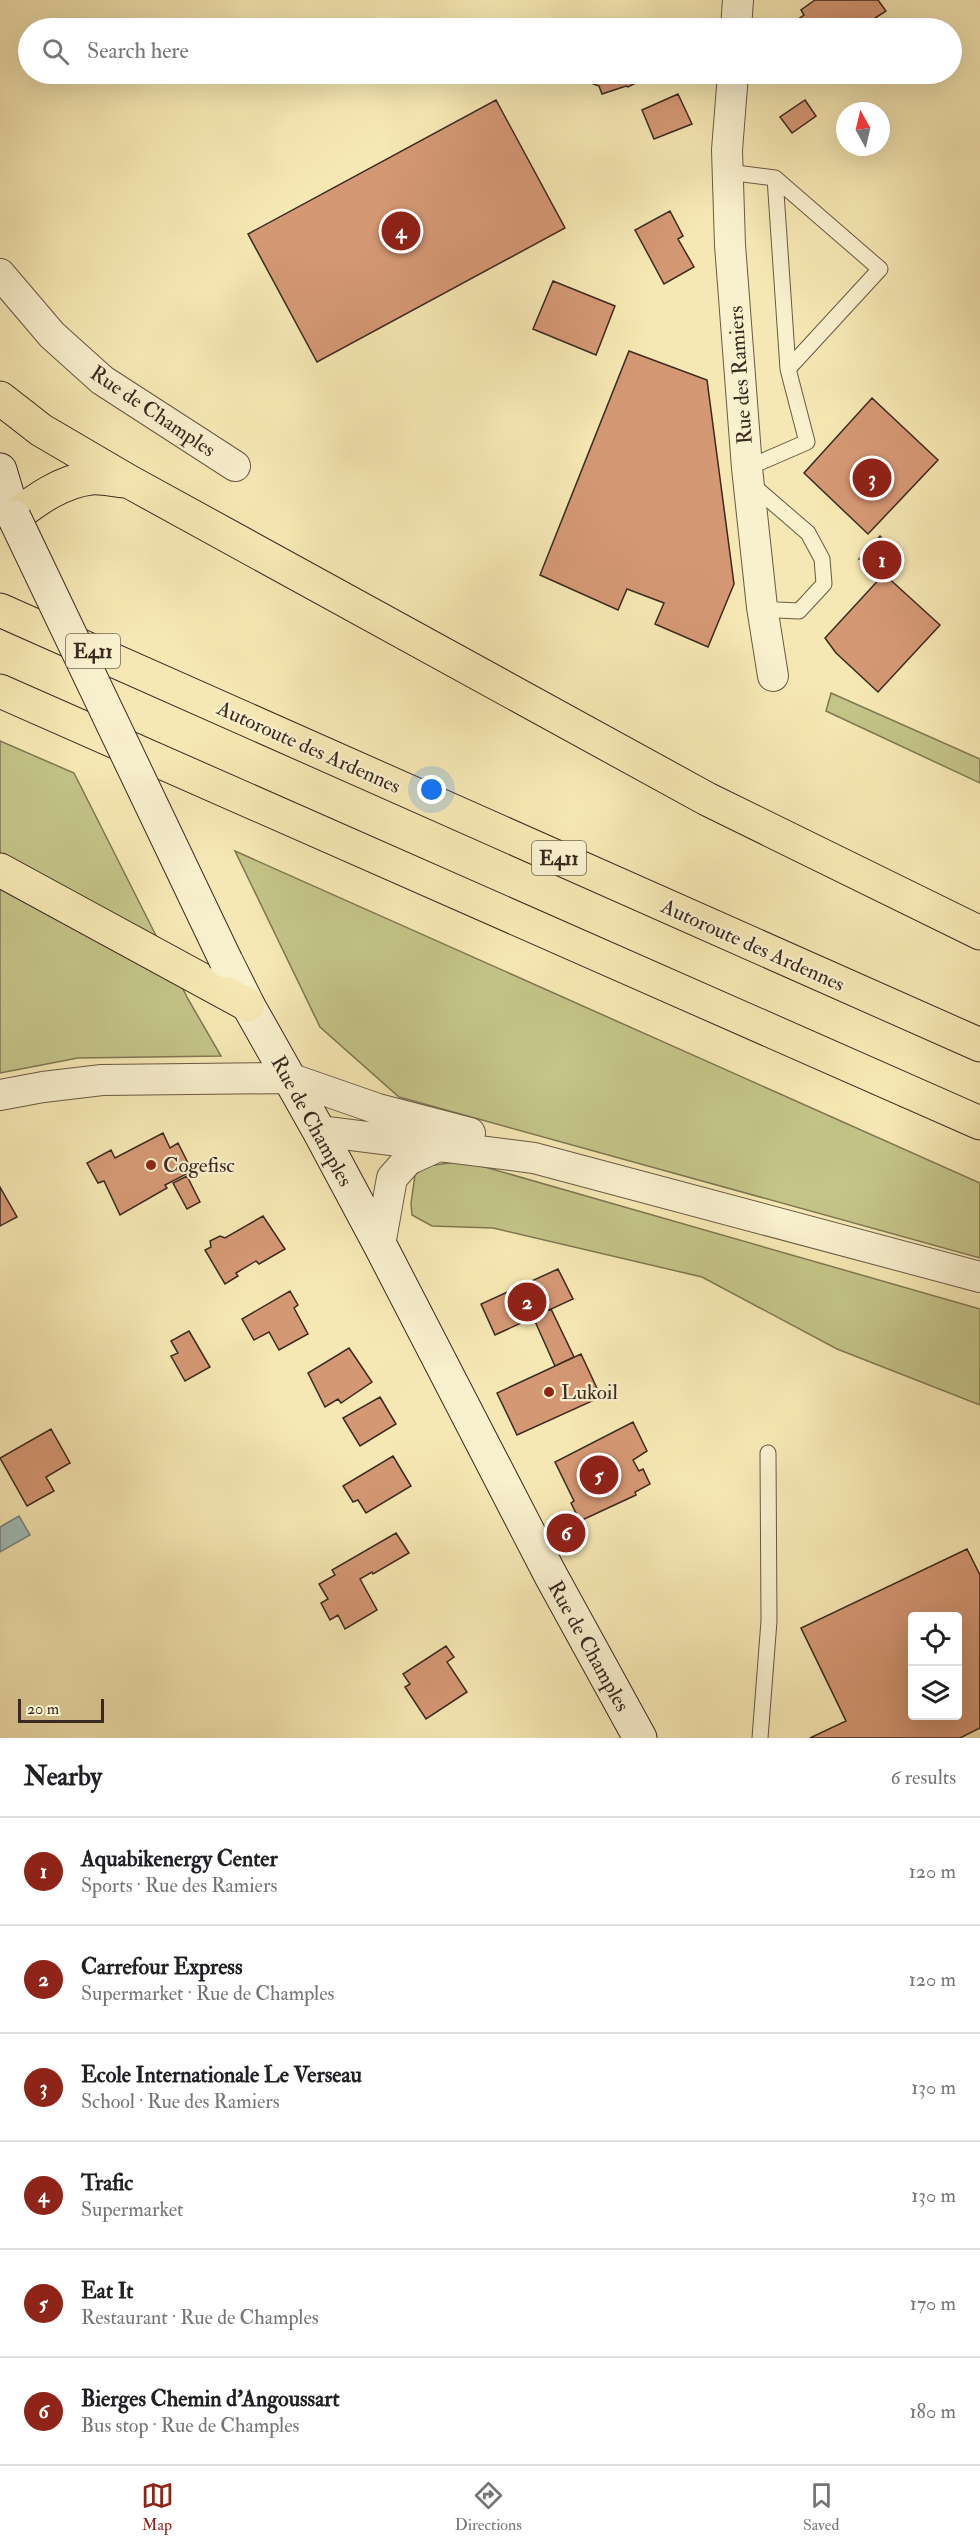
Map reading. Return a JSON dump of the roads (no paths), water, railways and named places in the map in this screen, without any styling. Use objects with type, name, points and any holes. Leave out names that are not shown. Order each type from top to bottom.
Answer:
[{"type":"highway","points":[[0,398],[41,430],[128,481],[707,799],[980,933]]},
{"type":"highway","points":[[7,507],[91,478],[128,481]]},
{"type":"highway","name":"Autoroute des Ardennes","points":[[0,610],[980,1045]]},
{"type":"highway","points":[[0,691],[980,1123]]},
{"type":"highway","points":[[0,870],[248,1005]]},
{"type":"highway","points":[[931,1024],[980,1019]]},
{"type":"main road","name":"Rue de Champles","points":[[0,470],[7,507],[226,962],[380,1245],[550,1574],[640,1738]]},
{"type":"street","points":[[737,18],[738,0]]},
{"type":"street","name":"Rue des Ramiers","points":[[732,84],[728,172],[730,245],[747,468],[762,607],[773,676]]},
{"type":"street","name":"Rue de Champles","points":[[0,274],[52,335],[102,380],[235,466]]},
{"type":"street","points":[[0,1095],[102,1080],[289,1077],[378,1109],[482,1136],[534,1158]]},
{"type":"street","points":[[319,1131],[534,1158],[980,1277]]},
{"type":"street","points":[[380,1245],[392,1178],[408,1160],[441,1145]]},
{"type":"lane","points":[[728,172],[776,178],[880,269],[788,369]]},
{"type":"lane","points":[[762,607],[799,611],[824,584],[822,559],[808,533],[757,489],[747,468],[807,442],[788,369],[776,178]]},
{"type":"lane","points":[[760,1738],[769,1621],[768,1453]]},
{"type":"water","points":[[19,1516],[30,1535],[0,1552],[0,1527]]},
{"type":"place","name":"Trafic","points":[[401,231]]},
{"type":"place","name":"Ecole Internationale Le Verseau","points":[[872,478]]},
{"type":"place","name":"Aquabikenergy Center","points":[[882,560]]},
{"type":"place","name":"Cogefisc","points":[[151,1165]]},
{"type":"place","name":"Carrefour Express","points":[[527,1302]]},
{"type":"place","name":"Lukoil","points":[[549,1392]]},
{"type":"place","name":"Eat It","points":[[599,1475]]},
{"type":"place","name":"Bierges Chemin d'Angoussart","points":[[566,1533]]}]
